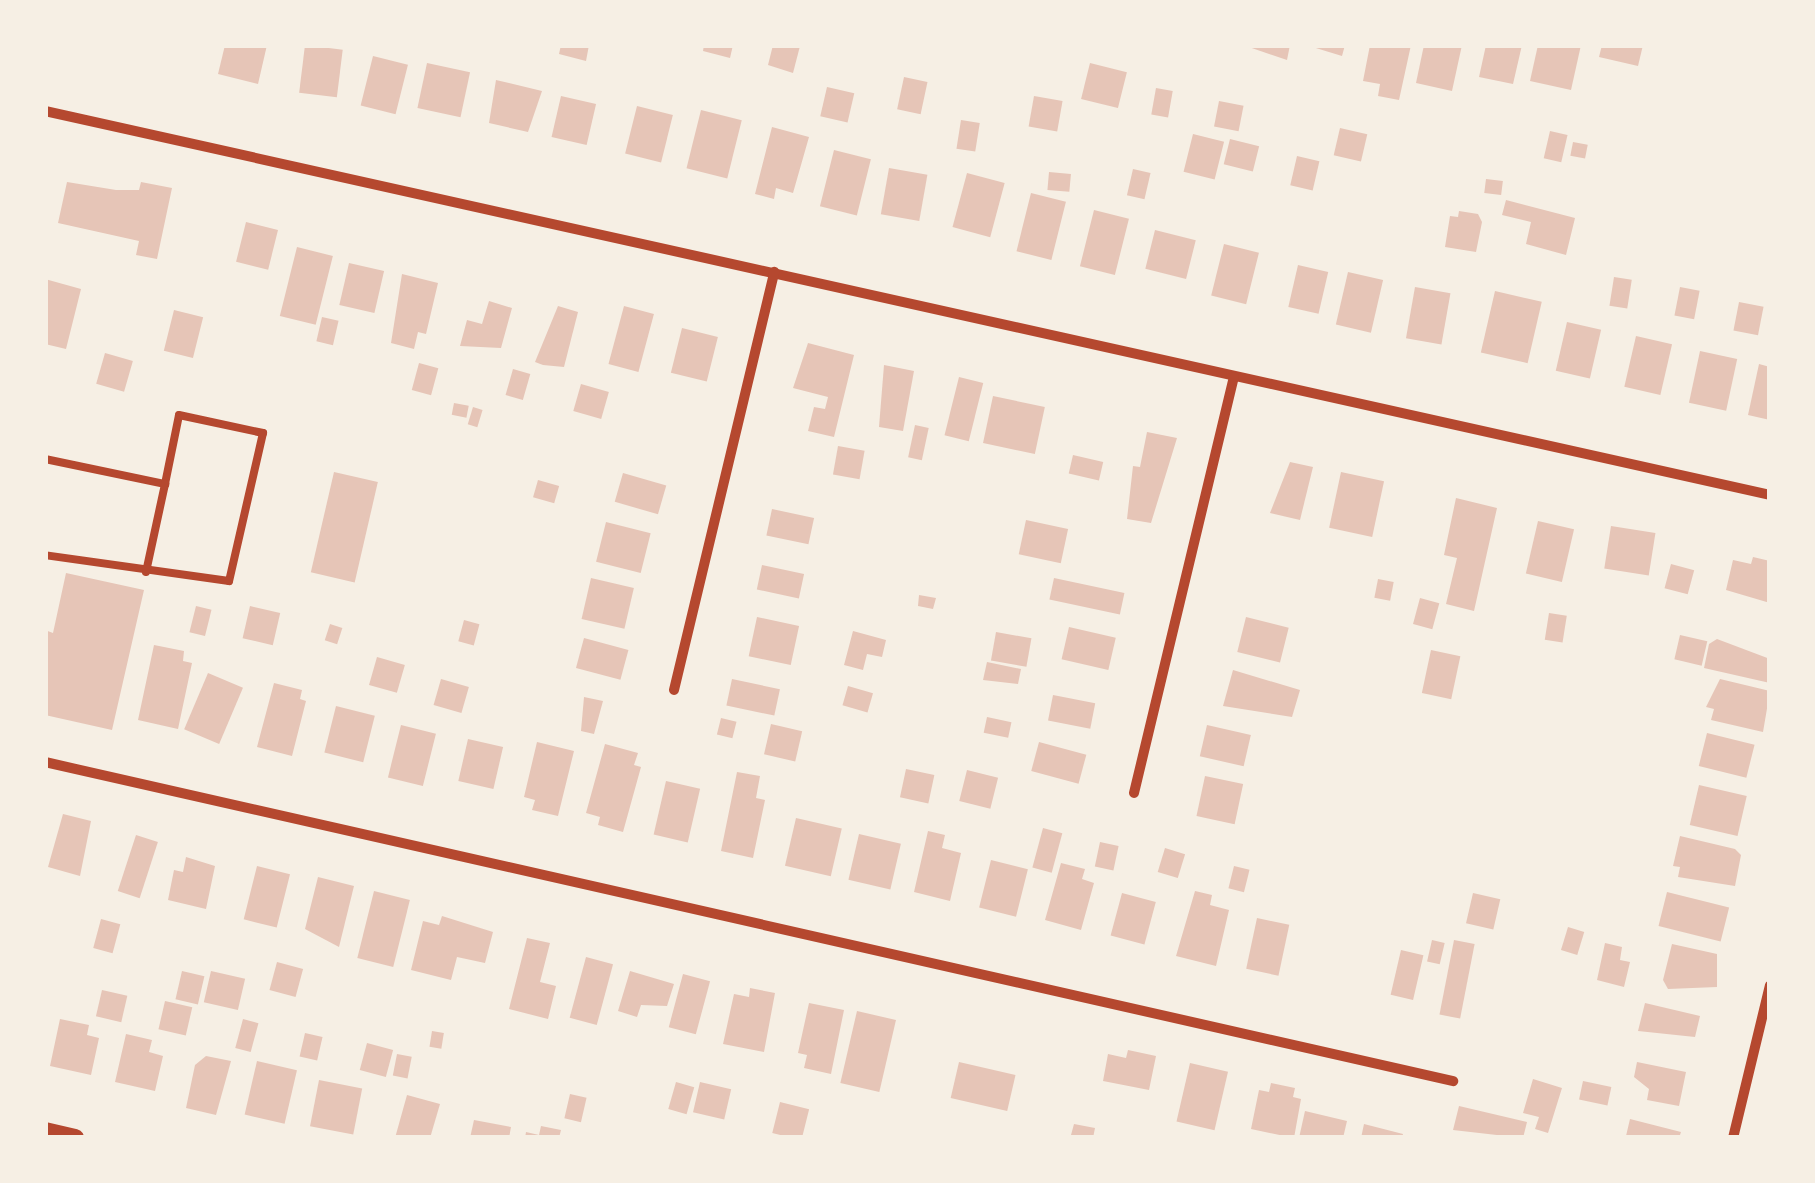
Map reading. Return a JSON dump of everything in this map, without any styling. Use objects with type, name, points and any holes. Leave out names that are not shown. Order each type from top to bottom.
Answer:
[{"type":"street","points":[[45,111],[1770,495]]},
{"type":"street","points":[[674,690],[774,272]]},
{"type":"street","points":[[1134,793],[1234,377]]},
{"type":"street","points":[[45,762],[1453,1081]]},
{"type":"street","points":[[1733,1138],[1770,985]]},
{"type":"street","points":[[45,1131],[75,1138]]},
{"type":"lane","points":[[45,555],[146,572],[229,581],[263,433],[179,415],[146,572]]},
{"type":"lane","points":[[45,458],[165,484]]},
{"type":"building","points":[[225,45],[267,45],[258,84],[218,74]]},
{"type":"building","points":[[305,45],[343,50],[337,97],[299,93]]},
{"type":"building","points":[[561,45],[589,45],[586,61],[559,54]]},
{"type":"building","points":[[704,45],[733,45],[730,58],[703,51]]},
{"type":"building","points":[[773,45],[800,46],[793,73],[768,65]]},
{"type":"building","points":[[1243,45],[1290,45],[1287,60]]},
{"type":"building","points":[[1306,45],[1345,45],[1342,56]]},
{"type":"building","points":[[1370,45],[1411,45],[1399,100],[1378,96],[1380,84],[1363,81]]},
{"type":"building","points":[[1424,45],[1462,45],[1452,91],[1416,83]]},
{"type":"building","points":[[1486,45],[1522,45],[1513,84],[1479,77]]},
{"type":"building","points":[[1538,45],[1581,45],[1571,90],[1530,81]]},
{"type":"building","points":[[1602,45],[1643,45],[1638,66],[1599,57]]},
{"type":"building","points":[[373,56],[408,65],[396,114],[361,105]]},
{"type":"building","points":[[427,63],[470,72],[460,117],[417,108]]},
{"type":"building","points":[[1090,63],[1127,72],[1118,108],[1081,99]]},
{"type":"building","points":[[904,77],[927,82],[921,114],[897,109]]},
{"type":"building","points":[[496,80],[542,91],[528,132],[489,123]]},
{"type":"building","points":[[827,87],[854,93],[848,123],[820,116]]},
{"type":"building","points":[[1156,88],[1173,91],[1168,118],[1151,115]]},
{"type":"building","points":[[561,96],[596,104],[587,145],[552,137]]},
{"type":"building","points":[[1034,96],[1063,101],[1057,132],[1029,127]]},
{"type":"building","points":[[1219,101],[1244,106],[1239,131],[1214,127]]},
{"type":"building","points":[[637,106],[673,115],[661,162],[625,154]]},
{"type":"building","points":[[701,110],[742,120],[727,178],[686,168]]},
{"type":"building","points":[[961,120],[980,123],[975,152],[956,149]]},
{"type":"building","points":[[772,127],[809,137],[793,193],[776,188],[774,199],[755,194]]},
{"type":"building","points":[[1340,128],[1367,134],[1361,162],[1334,155]]},
{"type":"building","points":[[1550,131],[1568,135],[1561,162],[1544,158]]},
{"type":"building","points":[[1193,134],[1224,142],[1215,180],[1184,172]]},
{"type":"building","points":[[1230,139],[1259,146],[1253,171],[1224,164]]},
{"type":"building","points":[[1573,142],[1588,145],[1585,159],[1570,156]]},
{"type":"building","points":[[834,150],[871,159],[857,215],[820,206]]},
{"type":"building","points":[[1297,156],[1319,161],[1313,190],[1290,185]]},
{"type":"building","points":[[889,168],[927,175],[919,221],[881,214]]},
{"type":"building","points":[[1133,169],[1151,173],[1144,199],[1127,195]]},
{"type":"building","points":[[1049,172],[1071,174],[1069,192],[1047,190]]},
{"type":"building","points":[[967,173],[1005,183],[990,237],[953,227]]},
{"type":"building","points":[[1486,179],[1503,181],[1501,195],[1484,193]]},
{"type":"building","points":[[67,182],[116,190],[139,190],[141,182],[172,188],[157,259],[136,255],[139,241],[58,223]]},
{"type":"building","points":[[1031,193],[1066,202],[1051,260],[1016,251]]},
{"type":"building","points":[[1506,200],[1575,218],[1566,255],[1526,244],[1531,222],[1502,215]]},
{"type":"building","points":[[1094,210],[1129,219],[1115,275],[1080,266]]},
{"type":"building","points":[[1459,211],[1478,214],[1482,222],[1476,252],[1445,247],[1450,216],[1458,217]]},
{"type":"building","points":[[246,222],[278,230],[268,270],[236,262]]},
{"type":"building","points":[[1155,230],[1196,240],[1186,279],[1145,269]]},
{"type":"building","points":[[1224,244],[1259,253],[1246,304],[1211,295]]},
{"type":"building","points":[[297,247],[333,256],[316,325],[280,316]]},
{"type":"building","points":[[349,263],[384,271],[374,313],[339,305]]},
{"type":"building","points":[[1298,265],[1328,272],[1319,314],[1288,307]]},
{"type":"building","points":[[1348,272],[1383,280],[1371,333],[1336,325]]},
{"type":"building","points":[[402,274],[438,283],[426,334],[418,332],[414,349],[391,343]]},
{"type":"building","points":[[1614,277],[1632,280],[1627,308],[1609,306]]},
{"type":"building","points":[[45,279],[81,289],[66,349],[45,344]]},
{"type":"building","points":[[1415,287],[1450,293],[1441,344],[1406,338]]},
{"type":"building","points":[[1680,287],[1700,291],[1694,319],[1674,315]]},
{"type":"building","points":[[1495,291],[1542,302],[1528,363],[1481,352]]},
{"type":"building","points":[[489,301],[512,308],[501,348],[460,346],[467,320],[482,324]]},
{"type":"building","points":[[1739,302],[1764,307],[1758,335],[1733,330]]},
{"type":"building","points":[[558,306],[578,312],[564,367],[535,362]]},
{"type":"building","points":[[624,306],[654,314],[638,372],[608,364]]},
{"type":"building","points":[[174,310],[203,317],[193,358],[164,351]]},
{"type":"building","points":[[322,317],[339,321],[333,345],[316,341]]},
{"type":"building","points":[[1567,322],[1601,330],[1590,379],[1556,371]]},
{"type":"building","points":[[682,328],[718,337],[707,382],[671,373]]},
{"type":"building","points":[[1636,336],[1672,344],[1660,395],[1624,387]]},
{"type":"building","points":[[808,343],[854,355],[834,437],[808,431],[814,407],[825,409],[828,397],[793,388]]},
{"type":"building","points":[[1700,351],[1737,359],[1726,411],[1689,403]]},
{"type":"building","points":[[105,353],[133,361],[124,392],[96,384]]},
{"type":"building","points":[[419,363],[438,368],[431,395],[412,390]]},
{"type":"building","points":[[1759,364],[1770,367],[1770,420],[1748,415]]},
{"type":"building","points":[[884,365],[914,371],[903,431],[879,427]]},
{"type":"building","points":[[513,369],[530,374],[523,400],[506,395]]},
{"type":"building","points":[[959,377],[983,383],[969,441],[944,435]]},
{"type":"building","points":[[581,384],[609,392],[601,419],[573,411]]},
{"type":"building","points":[[993,396],[1045,407],[1035,454],[983,443]]},
{"type":"building","points":[[454,403],[469,406],[466,418],[452,415]]},
{"type":"building","points":[[473,407],[483,410],[477,427],[468,424]]},
{"type":"building","points":[[915,425],[929,428],[922,460],[908,457]]},
{"type":"building","points":[[1147,432],[1177,438],[1151,523],[1127,519],[1133,466],[1140,467]]},
{"type":"building","points":[[838,446],[865,451],[860,479],[833,475]]},
{"type":"building","points":[[1073,455],[1103,462],[1099,480],[1069,474]]},
{"type":"building","points":[[1290,462],[1313,467],[1300,520],[1270,513]]},
{"type":"building","points":[[334,472],[378,482],[355,582],[311,572]]},
{"type":"building","points":[[1341,472],[1384,481],[1372,537],[1329,528]]},
{"type":"building","points":[[623,473],[666,485],[658,514],[615,502]]},
{"type":"building","points":[[538,480],[559,486],[554,503],[533,497]]},
{"type":"building","points":[[1456,498],[1497,508],[1474,611],[1446,604],[1457,558],[1444,555]]},
{"type":"building","points":[[772,509],[814,518],[808,544],[766,535]]},
{"type":"building","points":[[1026,520],[1068,529],[1061,563],[1019,554]]},
{"type":"building","points":[[1538,521],[1574,529],[1562,582],[1526,574]]},
{"type":"building","points":[[606,522],[651,533],[641,573],[596,562]]},
{"type":"building","points":[[1611,526],[1655,533],[1649,576],[1604,568]]},
{"type":"building","points":[[1753,557],[1770,561],[1770,603],[1726,590],[1733,560],[1751,564]]},
{"type":"building","points":[[1671,564],[1694,570],[1688,594],[1665,588]]},
{"type":"building","points":[[762,565],[804,574],[799,598],[757,589]]},
{"type":"building","points":[[66,573],[144,590],[112,730],[45,715],[45,630],[53,633]]},
{"type":"building","points":[[591,578],[634,588],[624,629],[582,619]]},
{"type":"building","points":[[1054,578],[1124,593],[1120,614],[1049,600]]},
{"type":"building","points":[[1378,579],[1394,582],[1390,601],[1374,598]]},
{"type":"building","points":[[919,595],[936,598],[933,609],[918,606]]},
{"type":"building","points":[[1420,598],[1439,603],[1432,629],[1413,624]]},
{"type":"building","points":[[196,606],[212,610],[205,636],[189,632]]},
{"type":"building","points":[[250,606],[280,613],[273,645],[243,638]]},
{"type":"building","points":[[1549,613],[1567,616],[1563,642],[1545,640]]},
{"type":"building","points":[[757,617],[799,626],[791,665],[749,656]]},
{"type":"building","points":[[1246,617],[1289,628],[1280,663],[1237,652]]},
{"type":"building","points":[[464,620],[479,624],[474,645],[458,641]]},
{"type":"building","points":[[330,624],[342,628],[337,644],[325,640]]},
{"type":"building","points":[[1069,627],[1116,638],[1108,670],[1062,659]]},
{"type":"building","points":[[853,631],[886,640],[882,657],[867,654],[863,670],[844,665]]},
{"type":"building","points":[[996,632],[1031,638],[1026,667],[991,661]]},
{"type":"building","points":[[1680,635],[1707,641],[1702,666],[1674,659]]},
{"type":"building","points":[[584,638],[628,650],[620,680],[576,668]]},
{"type":"building","points":[[1717,639],[1770,659],[1770,683],[1704,668],[1709,644]]},
{"type":"building","points":[[154,645],[184,651],[183,661],[192,663],[178,729],[138,720]]},
{"type":"building","points":[[1431,650],[1460,656],[1451,699],[1422,693]]},
{"type":"building","points":[[377,657],[405,665],[397,693],[369,685]]},
{"type":"building","points":[[987,662],[1021,669],[1018,684],[983,680]]},
{"type":"building","points":[[1233,670],[1300,690],[1292,717],[1223,706]]},
{"type":"building","points":[[208,673],[243,688],[219,744],[184,729]]},
{"type":"building","points":[[441,679],[469,687],[461,713],[434,705]]},
{"type":"building","points":[[732,679],[780,689],[774,716],[726,705]]},
{"type":"building","points":[[1720,679],[1770,691],[1763,732],[1711,720],[1714,709],[1706,707]]},
{"type":"building","points":[[274,683],[302,690],[300,699],[306,701],[292,756],[257,747]]},
{"type":"building","points":[[848,686],[873,693],[867,712],[842,705]]},
{"type":"building","points":[[1053,695],[1095,703],[1090,729],[1048,721]]},
{"type":"building","points":[[584,697],[603,701],[594,734],[581,731]]},
{"type":"building","points":[[336,706],[375,716],[363,762],[324,753]]},
{"type":"building","points":[[987,717],[1011,722],[1008,738],[984,733]]},
{"type":"building","points":[[721,718],[737,722],[732,738],[717,734]]},
{"type":"building","points":[[771,724],[802,731],[795,761],[764,754]]},
{"type":"building","points":[[401,725],[436,734],[423,786],[388,777]]},
{"type":"building","points":[[1207,725],[1251,735],[1244,766],[1200,756]]},
{"type":"building","points":[[1707,733],[1755,745],[1746,778],[1699,766]]},
{"type":"building","points":[[468,739],[503,747],[493,789],[458,781]]},
{"type":"building","points":[[537,742],[574,751],[558,816],[532,810],[535,800],[524,797]]},
{"type":"building","points":[[1039,742],[1086,755],[1079,784],[1031,771]]},
{"type":"building","points":[[605,744],[638,753],[634,765],[641,767],[623,832],[598,825],[600,817],[586,813]]},
{"type":"building","points":[[906,769],[934,775],[928,803],[900,797]]},
{"type":"building","points":[[967,770],[998,778],[990,809],[959,801]]},
{"type":"building","points":[[737,772],[760,776],[756,798],[765,800],[753,858],[721,851]]},
{"type":"building","points":[[1205,776],[1243,784],[1235,824],[1196,816]]},
{"type":"building","points":[[666,781],[700,789],[688,842],[654,835]]},
{"type":"building","points":[[1699,785],[1747,796],[1738,836],[1690,825]]},
{"type":"building","points":[[63,814],[91,821],[80,876],[48,867]]},
{"type":"building","points":[[796,818],[842,829],[831,876],[785,866]]},
{"type":"building","points":[[1043,828],[1062,833],[1052,873],[1032,868]]},
{"type":"building","points":[[928,831],[945,835],[942,848],[961,853],[950,901],[914,892]]},
{"type":"building","points":[[859,834],[901,844],[890,889],[848,880]]},
{"type":"building","points":[[136,835],[158,842],[140,898],[118,891]]},
{"type":"building","points":[[1680,836],[1735,849],[1741,855],[1735,886],[1678,877],[1680,867],[1673,866]]},
{"type":"building","points":[[1100,842],[1119,846],[1113,870],[1095,866]]},
{"type":"building","points":[[1165,848],[1185,854],[1178,878],[1158,872]]},
{"type":"building","points":[[186,857],[215,866],[206,909],[168,900],[174,870],[183,872]]},
{"type":"building","points":[[991,860],[1028,869],[1016,917],[979,908]]},
{"type":"building","points":[[1061,863],[1085,869],[1082,879],[1094,883],[1081,930],[1045,920]]},
{"type":"building","points":[[257,866],[290,874],[277,928],[244,919]]},
{"type":"building","points":[[1234,866],[1250,870],[1244,892],[1228,888]]},
{"type":"building","points":[[318,877],[354,886],[339,947],[305,929]]},
{"type":"building","points":[[374,891],[410,900],[393,967],[357,958]]},
{"type":"building","points":[[1195,891],[1212,895],[1210,905],[1229,910],[1216,966],[1176,956]]},
{"type":"building","points":[[1667,892],[1729,907],[1721,941],[1659,926]]},
{"type":"building","points":[[1122,893],[1156,902],[1144,945],[1111,936]]},
{"type":"building","points":[[1473,893],[1500,899],[1493,930],[1466,923]]},
{"type":"building","points":[[442,916],[493,932],[485,963],[457,957],[451,980],[411,970],[423,921],[439,925]]},
{"type":"building","points":[[1257,918],[1289,925],[1278,976],[1246,969]]},
{"type":"building","points":[[101,919],[120,924],[113,953],[93,948]]},
{"type":"building","points":[[1568,927],[1584,932],[1577,955],[1561,950]]},
{"type":"building","points":[[527,938],[550,943],[540,982],[556,986],[548,1019],[509,1009]]},
{"type":"building","points":[[1432,940],[1445,943],[1440,964],[1427,961]]},
{"type":"building","points":[[1454,940],[1475,944],[1460,1019],[1439,1015]]},
{"type":"building","points":[[1605,943],[1622,947],[1620,960],[1630,962],[1624,987],[1597,980]]},
{"type":"building","points":[[1672,944],[1717,954],[1717,987],[1668,989],[1663,980]]},
{"type":"building","points":[[1401,950],[1423,955],[1413,1000],[1391,995]]},
{"type":"building","points":[[586,957],[613,964],[597,1025],[570,1018]]},
{"type":"building","points":[[277,962],[303,969],[296,997],[269,990]]},
{"type":"building","points":[[182,971],[204,976],[198,1004],[175,999]]},
{"type":"building","points":[[211,971],[245,979],[238,1010],[204,1002]]},
{"type":"building","points":[[630,971],[674,984],[667,1006],[641,1005],[637,1017],[618,1011]]},
{"type":"building","points":[[683,974],[710,981],[696,1034],[669,1027]]},
{"type":"building","points":[[750,988],[775,993],[764,1052],[723,1044],[734,994],[749,997]]},
{"type":"building","points":[[102,990],[127,996],[121,1022],[96,1016]]},
{"type":"building","points":[[165,1001],[192,1007],[186,1036],[158,1029]]},
{"type":"building","points":[[809,1003],[844,1010],[831,1074],[804,1068],[807,1055],[798,1053]]},
{"type":"building","points":[[1645,1003],[1700,1016],[1695,1037],[1638,1031]]},
{"type":"building","points":[[857,1011],[896,1020],[879,1092],[840,1083]]},
{"type":"building","points":[[60,1019],[89,1025],[87,1035],[99,1038],[91,1075],[50,1066]]},
{"type":"building","points":[[243,1019],[258,1023],[251,1052],[235,1048]]},
{"type":"building","points":[[432,1031],[444,1033],[441,1049],[429,1047]]},
{"type":"building","points":[[305,1033],[323,1037],[317,1060],[300,1056]]},
{"type":"building","points":[[126,1034],[152,1040],[149,1052],[163,1056],[155,1091],[115,1082]]},
{"type":"building","points":[[367,1043],[393,1050],[386,1077],[360,1070]]},
{"type":"building","points":[[1128,1050],[1156,1056],[1149,1090],[1103,1081],[1108,1054],[1126,1058]]},
{"type":"building","points":[[397,1054],[412,1057],[408,1078],[393,1076]]},
{"type":"building","points":[[206,1056],[231,1061],[216,1115],[186,1108],[195,1065]]},
{"type":"building","points":[[257,1061],[297,1070],[285,1124],[245,1115]]},
{"type":"building","points":[[959,1062],[1016,1075],[1007,1111],[951,1098]]},
{"type":"building","points":[[1637,1062],[1686,1072],[1679,1106],[1647,1100],[1649,1089],[1634,1077]]},
{"type":"building","points":[[1190,1063],[1228,1072],[1215,1130],[1177,1121]]},
{"type":"building","points":[[1533,1079],[1562,1088],[1548,1133],[1535,1129],[1539,1117],[1523,1113]]},
{"type":"building","points":[[319,1080],[362,1088],[353,1135],[310,1126]]},
{"type":"building","points":[[1583,1081],[1611,1087],[1607,1106],[1579,1100]]},
{"type":"building","points":[[676,1082],[694,1087],[687,1114],[668,1109]]},
{"type":"building","points":[[700,1082],[731,1089],[724,1119],[693,1112]]},
{"type":"building","points":[[1271,1083],[1295,1088],[1293,1097],[1301,1099],[1294,1138],[1251,1129],[1259,1090],[1269,1092]]},
{"type":"building","points":[[570,1094],[587,1098],[581,1122],[564,1118]]},
{"type":"building","points":[[407,1095],[440,1104],[430,1138],[395,1138]]},
{"type":"building","points":[[780,1102],[809,1109],[802,1138],[772,1133]]},
{"type":"building","points":[[1459,1106],[1527,1122],[1523,1138],[1453,1130]]},
{"type":"building","points":[[1305,1111],[1347,1121],[1343,1138],[1299,1138]]},
{"type":"building","points":[[1630,1119],[1681,1132],[1679,1138],[1613,1138],[1626,1136]]},
{"type":"building","points":[[474,1120],[511,1127],[509,1138],[470,1138]]},
{"type":"building","points":[[1074,1124],[1095,1128],[1093,1138],[1071,1135]]},
{"type":"building","points":[[1364,1124],[1403,1134],[1402,1138],[1361,1138]]},
{"type":"building","points":[[541,1126],[561,1130],[559,1138],[525,1138],[526,1132],[539,1135]]}]
